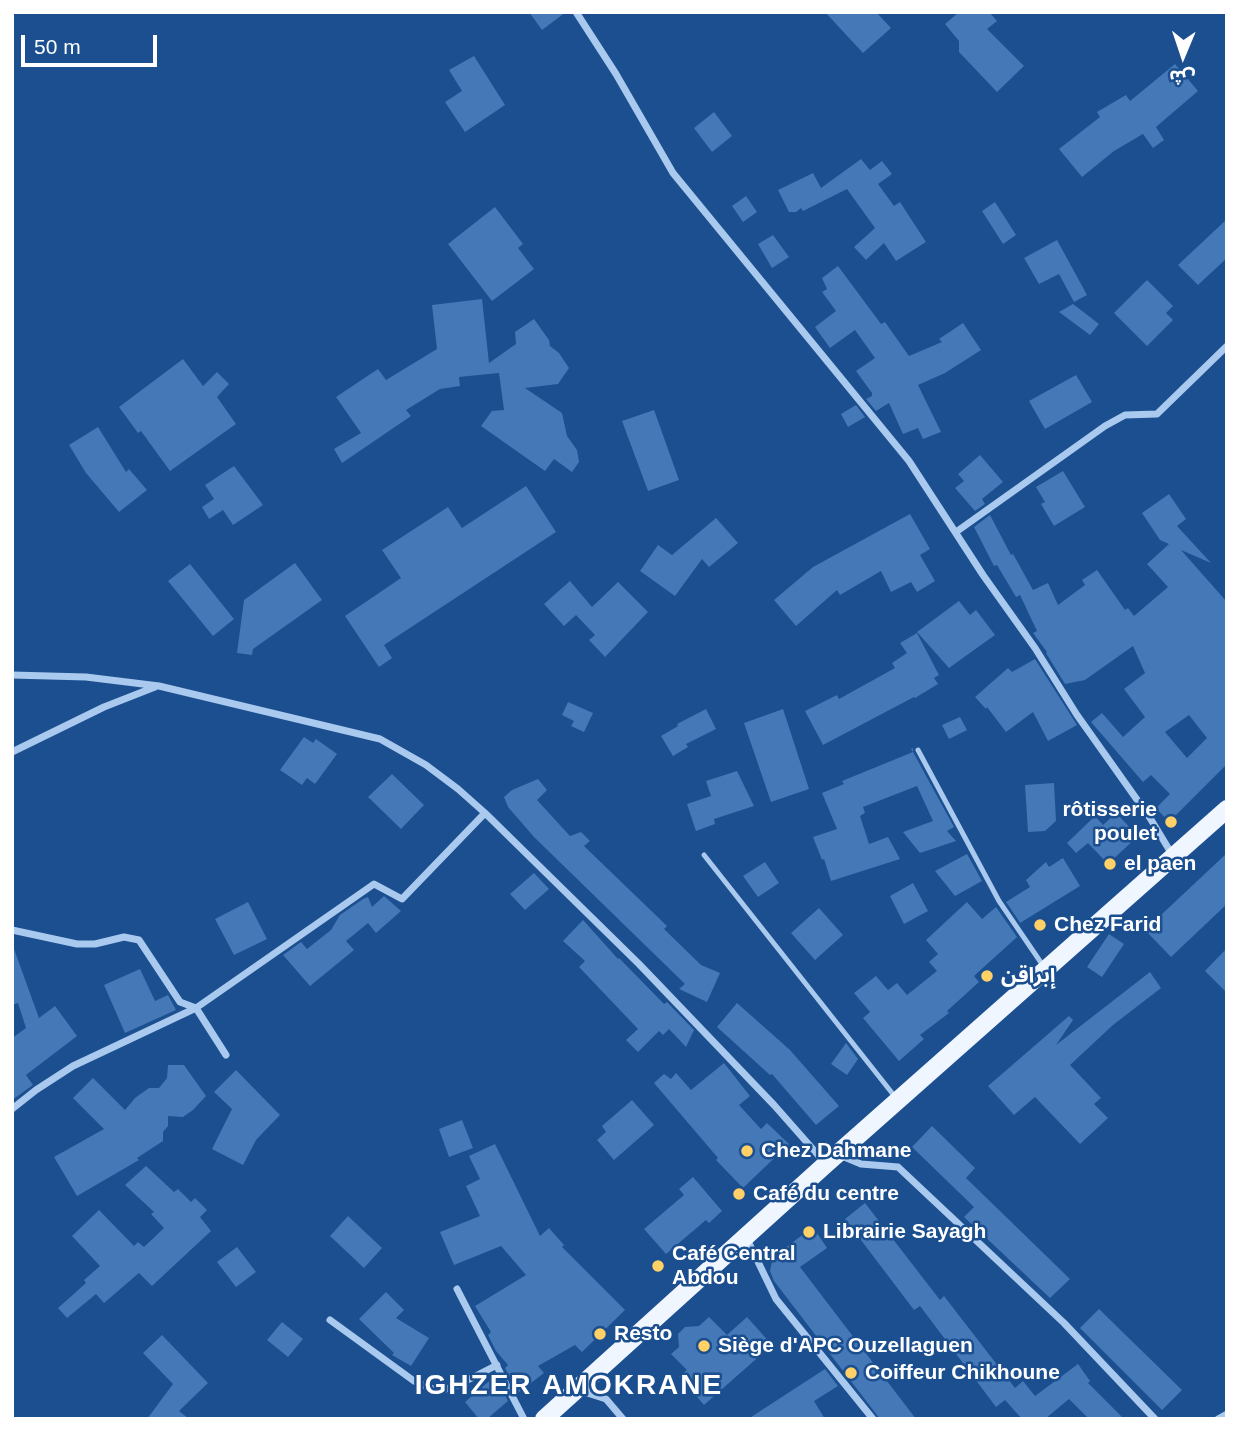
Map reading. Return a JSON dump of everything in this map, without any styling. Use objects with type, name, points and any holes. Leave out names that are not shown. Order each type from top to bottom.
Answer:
[{"type":"main road","points":[[544,1419],[898,1100],[1227,809]]},
{"type":"street","points":[[576,12],[616,74],[673,173],[909,461],[1077,715],[1150,818],[1173,857]]},
{"type":"street","points":[[956,532],[1105,426],[1125,415],[1157,414],[1227,346]]},
{"type":"street","points":[[12,675],[86,677],[159,686],[380,739],[426,765],[485,813],[649,974],[774,1105],[832,1159],[898,1167],[1064,1323],[1156,1419]]},
{"type":"street","points":[[12,752],[104,707],[159,686]]},
{"type":"street","points":[[12,1110],[36,1090],[73,1066],[196,1008],[374,884],[402,899],[485,813]]},
{"type":"street","points":[[12,930],[77,944],[95,944],[124,937],[139,940],[180,1002],[196,1008],[226,1055]]},
{"type":"street","points":[[746,1237],[776,1298],[873,1419]]},
{"type":"street","points":[[457,1289],[524,1419]]},
{"type":"street","points":[[330,1320],[414,1381],[433,1389],[443,1390],[458,1385],[497,1365]]},
{"type":"street","points":[[576,1390],[606,1399],[623,1419]]},
{"type":"street","points":[[1218,1419],[1227,1414]]},
{"type":"lane","points":[[918,750],[999,901],[1045,970]]},
{"type":"lane","points":[[704,855],[898,1100]]},
{"type":"building","points":[[529,12],[566,12],[542,30]]},
{"type":"building","points":[[825,12],[876,12],[891,28],[863,53]]},
{"type":"building","points":[[959,12],[989,12],[997,21],[987,29],[1024,66],[997,92],[959,52],[959,41],[945,24]]},
{"type":"building","points":[[474,56],[505,105],[465,132],[445,102],[462,91],[449,70]]},
{"type":"building","points":[[1175,64],[1198,91],[1156,127],[1164,140],[1153,148],[1143,134],[1114,151],[1082,177],[1059,149],[1100,117],[1097,112],[1126,95],[1130,101]]},
{"type":"building","points":[[714,112],[732,136],[712,152],[694,128]]},
{"type":"building","points":[[861,159],[870,170],[882,161],[892,174],[878,184],[894,206],[900,202],[926,242],[896,261],[884,243],[866,260],[854,247],[875,228],[847,189],[796,212],[789,212],[778,190],[813,173],[821,188]]},
{"type":"building","points":[[746,196],[757,212],[743,222],[732,206]]},
{"type":"building","points":[[995,202],[1016,235],[1003,244],[982,211]]},
{"type":"building","points":[[495,207],[523,244],[518,248],[534,269],[492,301],[448,244]]},
{"type":"building","points":[[1227,219],[1227,258],[1198,285],[1178,265]]},
{"type":"building","points":[[773,235],[789,257],[772,268],[758,244]]},
{"type":"building","points":[[1057,240],[1087,295],[1074,302],[1059,274],[1039,284],[1024,258]]},
{"type":"building","points":[[838,266],[881,324],[885,322],[909,356],[942,342],[939,339],[963,323],[981,350],[945,373],[918,385],[941,432],[923,439],[918,428],[903,434],[889,403],[876,411],[866,399],[872,396],[872,393],[856,371],[875,358],[855,330],[830,348],[815,327],[836,311],[822,292],[827,289],[822,278]]},
{"type":"building","points":[[1147,280],[1173,306],[1166,313],[1173,320],[1147,346],[1114,313]]},
{"type":"building","points":[[482,299],[489,363],[516,344],[515,332],[534,319],[549,340],[550,346],[559,353],[569,368],[558,384],[525,388],[562,413],[567,436],[577,450],[579,462],[572,472],[554,459],[545,471],[481,426],[492,411],[504,410],[499,373],[459,377],[460,386],[440,389],[406,410],[411,416],[342,463],[334,449],[361,433],[336,397],[378,369],[386,380],[437,349],[432,305]]},
{"type":"building","points":[[1073,304],[1099,324],[1090,335],[1059,312]]},
{"type":"building","points":[[183,359],[203,386],[217,372],[229,384],[217,397],[236,424],[170,471],[141,431],[138,433],[119,407]]},
{"type":"building","points":[[1076,375],[1092,402],[1045,429],[1029,401]]},
{"type":"building","points":[[856,405],[865,417],[848,427],[841,414]]},
{"type":"building","points":[[654,410],[679,480],[648,491],[622,421]]},
{"type":"building","points":[[98,427],[126,472],[129,469],[147,490],[119,512],[86,473],[69,445]]},
{"type":"building","points":[[980,455],[1003,482],[982,499],[985,504],[975,511],[955,488],[964,481],[958,474]]},
{"type":"building","points":[[234,466],[263,505],[233,525],[223,510],[209,519],[202,507],[214,499],[205,485]]},
{"type":"building","points":[[1063,471],[1085,507],[1054,526],[1041,504],[1045,502],[1036,487]]},
{"type":"building","points":[[526,486],[556,532],[384,645],[392,658],[379,667],[345,616],[401,578],[382,550],[448,507],[462,528]]},
{"type":"building","points":[[1169,494],[1186,519],[1177,526],[1211,563],[1181,550],[1227,602],[1227,764],[1169,822],[1156,808],[1170,794],[1151,775],[1143,782],[1091,722],[1102,713],[1123,737],[1145,717],[1124,689],[1145,673],[1133,646],[1085,680],[1065,684],[1033,633],[1037,631],[1020,595],[1016,597],[997,565],[994,566],[974,527],[990,515],[1033,590],[1048,583],[1058,605],[1085,585],[1082,580],[1097,570],[1125,610],[1128,608],[1134,616],[1168,587],[1147,564],[1169,544],[1160,540],[1142,513]],"holes":[[[1189,715],[1207,738],[1187,758],[1165,732]]]},
{"type":"building","points":[[910,514],[930,549],[920,555],[935,581],[917,592],[911,582],[891,592],[881,571],[840,595],[837,590],[796,626],[774,600],[813,567]]},
{"type":"building","points":[[716,518],[738,543],[709,567],[702,559],[675,596],[640,571],[658,545],[672,555]]},
{"type":"building","points":[[295,563],[322,600],[253,649],[252,655],[237,653],[244,600]]},
{"type":"building","points":[[190,564],[234,619],[213,636],[168,581]]},
{"type":"building","points":[[570,581],[592,607],[618,582],[648,612],[605,657],[589,640],[595,635],[576,615],[564,626],[544,604]]},
{"type":"building","points":[[959,601],[970,615],[976,610],[995,635],[949,668],[917,632]]},
{"type":"building","points":[[917,633],[939,675],[934,678],[938,684],[823,745],[805,711],[837,695],[839,699],[895,668],[892,663],[907,653],[900,643]]},
{"type":"building","points":[[1035,659],[1077,725],[1048,741],[1033,712],[1006,732],[987,707],[986,709],[975,697],[1008,668],[1012,672]]},
{"type":"building","points":[[568,702],[593,713],[584,732],[571,726],[574,721],[562,715]]},
{"type":"building","points":[[706,709],[716,729],[686,744],[688,747],[673,756],[661,736]]},
{"type":"building","points":[[783,709],[809,789],[771,802],[744,723]]},
{"type":"building","points":[[960,717],[967,730],[949,739],[942,725]]},
{"type":"building","points":[[304,737],[313,743],[316,739],[337,754],[315,784],[307,778],[302,785],[280,770]]},
{"type":"building","points":[[913,752],[954,827],[947,831],[956,841],[920,853],[903,832],[933,821],[917,786],[863,807],[865,813],[860,816],[869,844],[888,837],[900,859],[831,881],[813,837],[837,829],[822,793],[844,784],[842,781]]},
{"type":"building","points":[[737,771],[754,806],[714,819],[715,824],[696,831],[687,804],[711,796],[706,781]]},
{"type":"building","points":[[392,774],[424,805],[401,829],[368,797]]},
{"type":"building","points":[[538,779],[547,790],[537,800],[570,836],[581,832],[590,841],[584,846],[667,926],[664,929],[701,965],[720,973],[707,1002],[679,989],[685,984],[534,837],[508,807],[504,797],[512,790]]},
{"type":"building","points":[[1054,783],[1056,821],[1045,831],[1028,832],[1025,785]]},
{"type":"building","points":[[1116,813],[1138,836],[1108,864],[1088,843],[1076,853],[1067,843],[1095,816],[1103,825]]},
{"type":"building","points":[[1227,853],[1227,904],[1171,957],[1145,930]]},
{"type":"building","points":[[967,854],[982,881],[955,896],[935,871]]},
{"type":"building","points":[[1063,858],[1080,886],[1020,923],[1006,902],[1030,887],[1026,880],[1046,862],[1049,867]]},
{"type":"building","points":[[765,862],[779,883],[758,897],[743,876]]},
{"type":"building","points":[[534,873],[549,889],[525,910],[510,894]]},
{"type":"building","points":[[913,883],[928,911],[904,924],[890,896]]},
{"type":"building","points":[[384,896],[401,911],[376,933],[368,923],[346,941],[354,950],[310,986],[283,955],[301,942],[307,949],[331,930],[340,915],[363,899],[368,897],[372,907]]},
{"type":"building","points":[[248,902],[267,939],[234,955],[215,919]]},
{"type":"building","points":[[967,902],[982,919],[996,907],[1017,937],[974,976],[979,982],[947,1011],[949,1013],[920,1035],[924,1039],[899,1061],[863,1018],[870,1012],[854,993],[876,976],[888,990],[897,983],[907,995],[937,971],[929,962],[938,954],[926,940]]},
{"type":"building","points":[[819,908],[843,935],[815,960],[791,933]]},
{"type":"building","points":[[583,920],[618,959],[694,1030],[686,1047],[669,1029],[663,1035],[659,1031],[638,1052],[626,1040],[638,1029],[579,967],[585,961],[563,941]]},
{"type":"building","points":[[1109,934],[1124,944],[1102,977],[1087,967]]},
{"type":"building","points":[[1227,948],[1227,993],[1205,971]]},
{"type":"building","points":[[12,949],[39,1018],[55,1006],[77,1036],[26,1075],[33,1085],[12,1100],[12,1038],[26,1028],[18,1003],[12,1005]]},
{"type":"building","points":[[140,969],[155,1001],[168,995],[176,1010],[125,1033],[104,985]]},
{"type":"building","points":[[1150,972],[1161,988],[1113,1025],[1070,1065],[1101,1098],[1094,1104],[1108,1118],[1080,1144],[1035,1097],[1014,1115],[988,1086],[1069,1016],[1073,1020],[1056,1045]]},
{"type":"building","points":[[737,1003],[790,1050],[839,1106],[816,1125],[772,1074],[717,1027]]},
{"type":"building","points":[[846,1043],[858,1059],[847,1075],[831,1064]]},
{"type":"building","points":[[724,1063],[750,1096],[739,1105],[761,1129],[767,1123],[789,1144],[743,1188],[716,1160],[718,1158],[654,1083],[664,1074],[671,1079],[676,1073],[691,1090]]},
{"type":"building","points":[[168,1065],[184,1065],[206,1096],[183,1117],[168,1116],[163,1141],[137,1158],[139,1160],[77,1196],[54,1157],[104,1129],[73,1098],[93,1078],[125,1110],[149,1088],[159,1088],[167,1078]]},
{"type":"building","points":[[236,1070],[280,1115],[256,1140],[243,1165],[212,1149],[232,1109],[214,1092]]},
{"type":"building","points":[[632,1100],[654,1125],[614,1160],[597,1140],[606,1132],[602,1126]]},
{"type":"building","points":[[462,1120],[473,1148],[449,1157],[439,1129]]},
{"type":"building","points":[[932,1126],[975,1168],[966,1178],[1070,1279],[1050,1298],[964,1217],[974,1207],[912,1147]]},
{"type":"building","points":[[495,1144],[540,1236],[549,1228],[564,1245],[562,1247],[625,1310],[582,1352],[575,1345],[538,1366],[544,1373],[518,1393],[505,1368],[508,1365],[496,1351],[488,1335],[491,1332],[475,1306],[526,1275],[501,1246],[454,1265],[440,1232],[480,1216],[466,1186],[480,1179],[469,1156]]},
{"type":"building","points":[[146,1166],[174,1192],[178,1189],[191,1202],[195,1198],[207,1210],[200,1217],[211,1231],[152,1286],[139,1273],[104,1303],[96,1294],[67,1318],[58,1308],[86,1283],[84,1280],[100,1266],[72,1236],[99,1210],[134,1246],[138,1242],[144,1247],[164,1228],[151,1214],[154,1212],[125,1185]]},
{"type":"building","points":[[693,1177],[722,1211],[709,1223],[706,1220],[666,1254],[644,1229],[684,1195],[679,1189]]},
{"type":"building","points":[[865,1203],[940,1300],[944,1296],[1015,1388],[1023,1381],[1035,1396],[1078,1364],[1090,1381],[1088,1383],[1124,1419],[1089,1419],[1069,1399],[1045,1419],[1022,1419],[1005,1400],[996,1407],[920,1306],[914,1310],[845,1219]]},
{"type":"building","points":[[348,1216],[382,1248],[364,1268],[330,1236]]},
{"type":"building","points":[[813,1227],[827,1248],[800,1267],[916,1419],[880,1419],[774,1281],[770,1271],[773,1257]]},
{"type":"building","points":[[237,1247],[256,1272],[236,1287],[217,1262]]},
{"type":"building","points":[[386,1292],[404,1310],[396,1318],[429,1338],[411,1366],[392,1355],[394,1353],[359,1319]]},
{"type":"building","points":[[1099,1309],[1182,1390],[1162,1410],[1080,1328]]},
{"type":"building","points":[[709,1317],[727,1335],[747,1317],[772,1345],[704,1405],[679,1376],[687,1370],[671,1354],[679,1347],[678,1334],[685,1327],[699,1326]]},
{"type":"building","points":[[282,1322],[303,1339],[288,1357],[267,1340]]},
{"type":"building","points":[[162,1335],[208,1383],[179,1411],[189,1419],[147,1419],[173,1384],[143,1353]]},
{"type":"building","points":[[825,1369],[838,1386],[814,1401],[825,1419],[748,1419]]},
{"type":"building","points":[[495,1376],[508,1401],[487,1419],[479,1419],[465,1402]]},
{"type":"place","name":"rôtisserie poulet","points":[[1171,822]]},
{"type":"place","name":"el paen","points":[[1110,864]]},
{"type":"place","name":"Chez Farid","points":[[1040,925]]},
{"type":"place","name":"إبراقن","points":[[987,976]]},
{"type":"place","name":"Chez Dahmane","points":[[747,1151]]},
{"type":"place","name":"Café du centre","points":[[739,1194]]},
{"type":"place","name":"Librairie Sayagh","points":[[809,1232]]},
{"type":"place","name":"Café Central Abdou","points":[[658,1266]]},
{"type":"place","name":"Resto","points":[[600,1334]]},
{"type":"place","name":"Siège d'APC Ouzellaguen","points":[[704,1346]]},
{"type":"place","name":"Coiffeur Chikhoune","points":[[851,1373]]},
{"type":"district","name":"IGHZER AMOKRANE","points":[[569,1386]]}]
